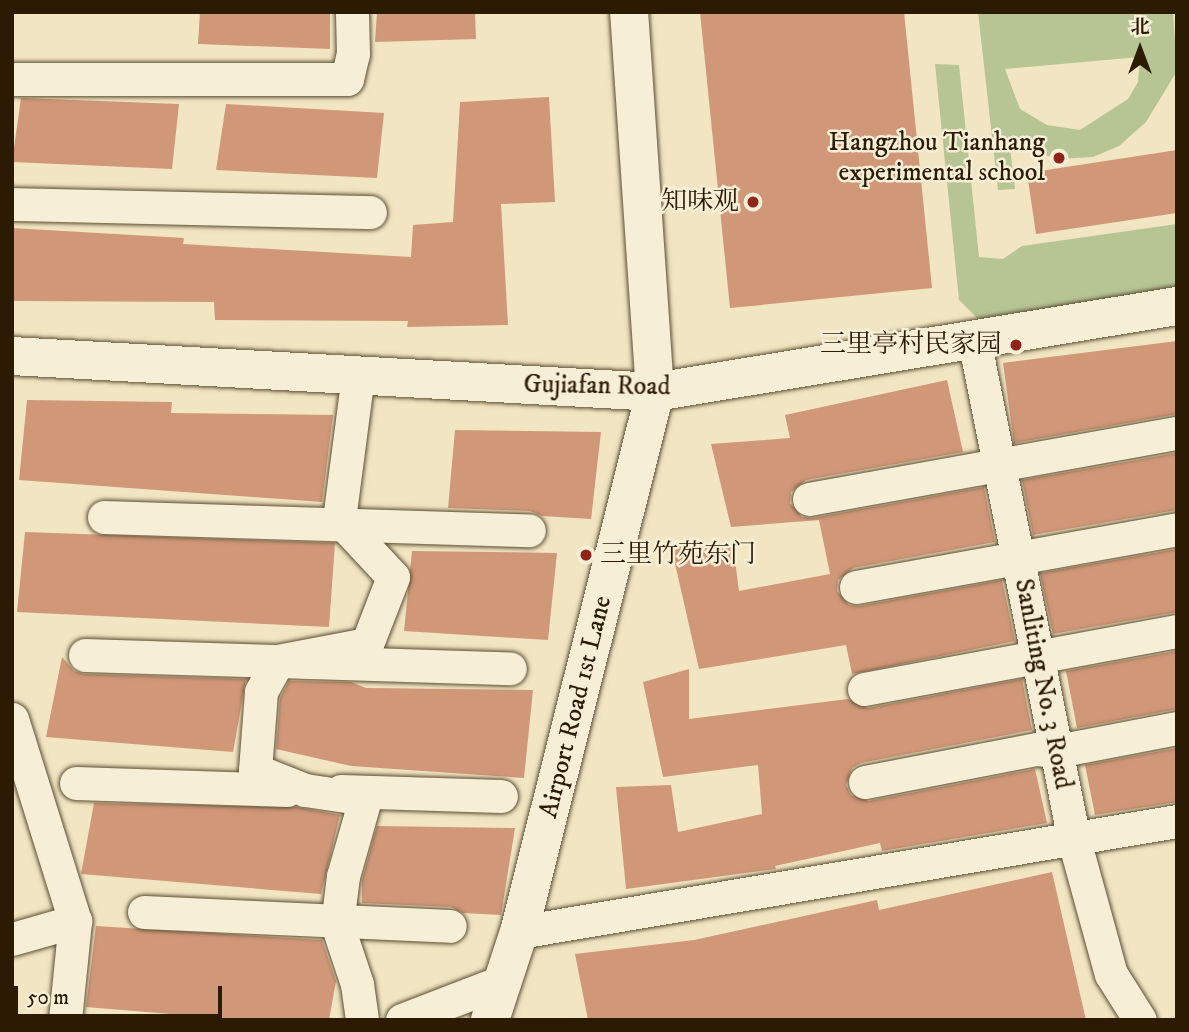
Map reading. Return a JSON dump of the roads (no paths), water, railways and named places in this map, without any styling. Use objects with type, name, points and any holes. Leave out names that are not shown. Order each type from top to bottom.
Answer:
[{"type":"street","points":[[12,79],[347,79],[353,54],[352,12]]},
{"type":"street","name":"Airport Road 1st Lane","points":[[491,1020],[519,932],[655,392],[629,12]]},
{"type":"street","points":[[12,204],[370,212]]},
{"type":"street","name":"Gujiafan Road","points":[[12,356],[655,392],[1177,306]]},
{"type":"street","name":"Sanliting No. 3 Road","points":[[974,339],[1074,840],[1111,974],[1129,1016]]},
{"type":"street","points":[[278,661],[367,644],[393,577],[338,519],[358,375]]},
{"type":"street","points":[[809,499],[1177,433]]},
{"type":"street","points":[[104,517],[528,530]]},
{"type":"street","points":[[856,587],[1177,529]]},
{"type":"street","points":[[864,689],[1177,631]]},
{"type":"street","points":[[85,655],[510,668]]},
{"type":"street","points":[[278,661],[261,692],[255,769],[305,790],[365,799],[343,876],[338,919],[357,984],[362,1020]]},
{"type":"street","points":[[12,719],[75,921],[65,1020]]},
{"type":"street","points":[[865,782],[1037,749],[1057,751],[1177,728]]},
{"type":"street","points":[[76,783],[501,796]]},
{"type":"street","points":[[519,932],[1177,821]]},
{"type":"street","points":[[144,912],[450,926]]},
{"type":"street","points":[[12,939],[75,921]]},
{"type":"street","points":[[402,1020],[503,981]]},
{"type":"place","name":"Hangzhou Tianhang experimental school","points":[[1059,158]]},
{"type":"place","name":"知味观","points":[[753,202]]},
{"type":"place","name":"三里亭村民家园","points":[[1016,345]]},
{"type":"place","name":"三里竹苑东门","points":[[586,555]]}]
